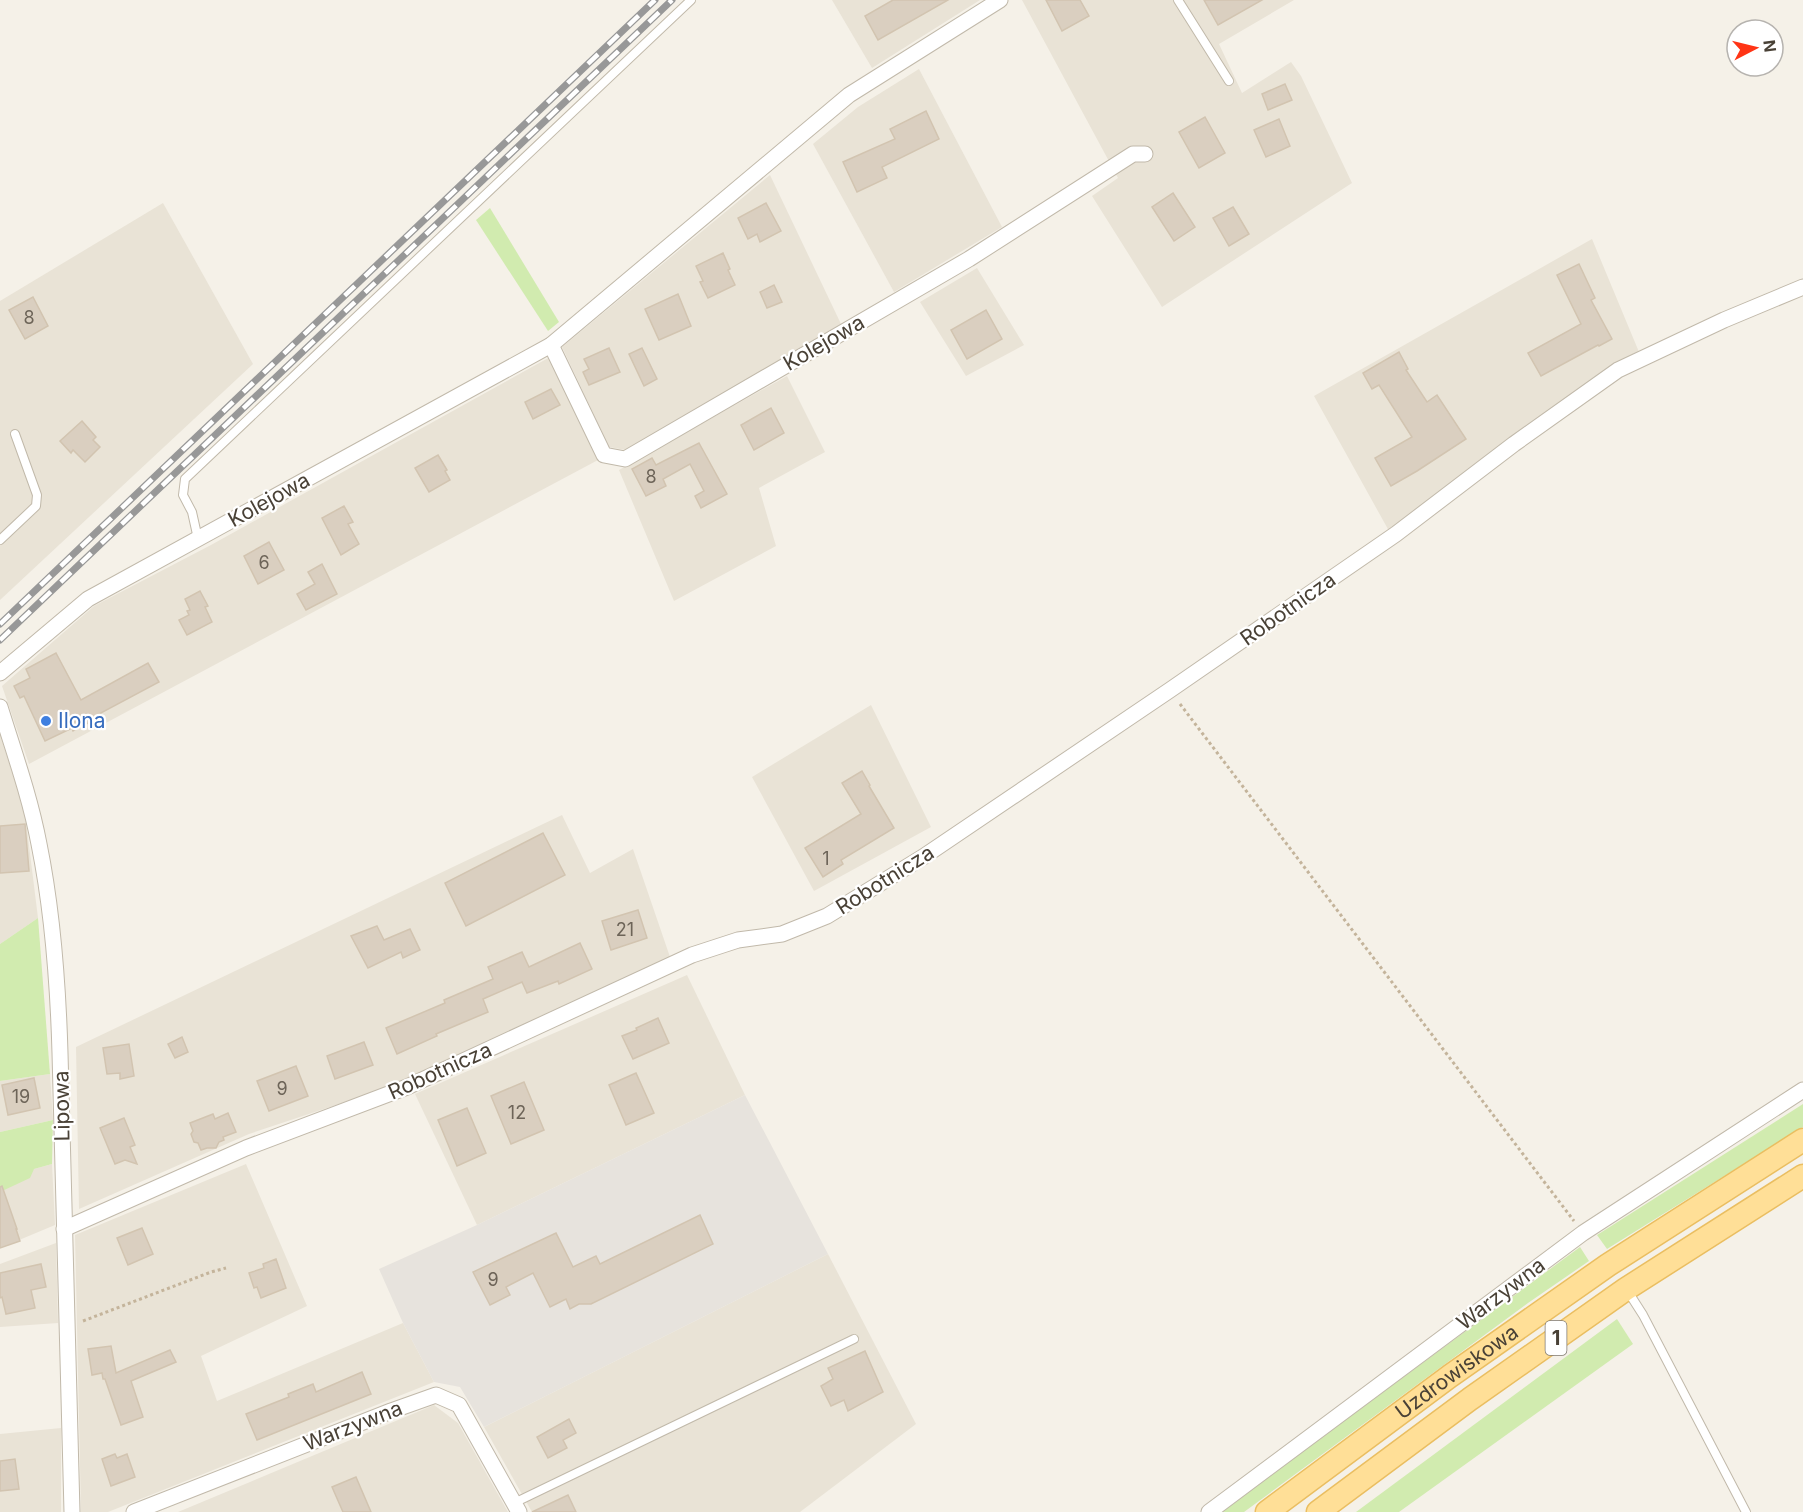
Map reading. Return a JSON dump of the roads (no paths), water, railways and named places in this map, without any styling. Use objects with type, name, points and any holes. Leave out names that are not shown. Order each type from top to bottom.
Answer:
[{"type":"main road","name":"Uzdrowiskowa","points":[[1267,1512],[1450,1376],[1608,1265],[1803,1140]]},
{"type":"main road","name":"Uzdrowiskowa","points":[[1318,1512],[1470,1399],[1626,1289],[1803,1176]]},
{"type":"street","name":"Kolejowa","points":[[0,673],[88,599],[551,345],[849,95],[1000,0]]},
{"type":"street","name":"Kolejowa","points":[[551,345],[604,455],[625,459],[969,259],[1133,154],[1145,154]]},
{"type":"street","name":"Robotnicza","points":[[64,1229],[246,1148],[407,1087],[692,955],[738,940],[782,934],[827,916],[923,857],[1396,534],[1514,444],[1618,370],[1724,320],[1803,287]]},
{"type":"street","name":"Lipowa","points":[[0,707],[39,842],[53,930],[58,989],[72,1512]]},
{"type":"street","name":"Warzywna","points":[[1209,1512],[1583,1233],[1803,1090]]},
{"type":"street","name":"Warzywna","points":[[134,1512],[436,1395],[459,1405],[516,1508]]},
{"type":"lane","points":[[198,539],[192,512],[183,495],[185,479],[691,0]]},
{"type":"lane","points":[[1178,0],[1229,81]]},
{"type":"lane","points":[[0,540],[36,506],[37,495],[15,434]]},
{"type":"lane","points":[[1626,1289],[1643,1315],[1746,1512]]},
{"type":"lane","points":[[516,1508],[854,1339]]},
{"type":"railway","points":[[0,624],[655,0]]},
{"type":"railway","points":[[0,640],[672,0]]},
{"type":"place","name":"Ilona","points":[[46,721]]}]
